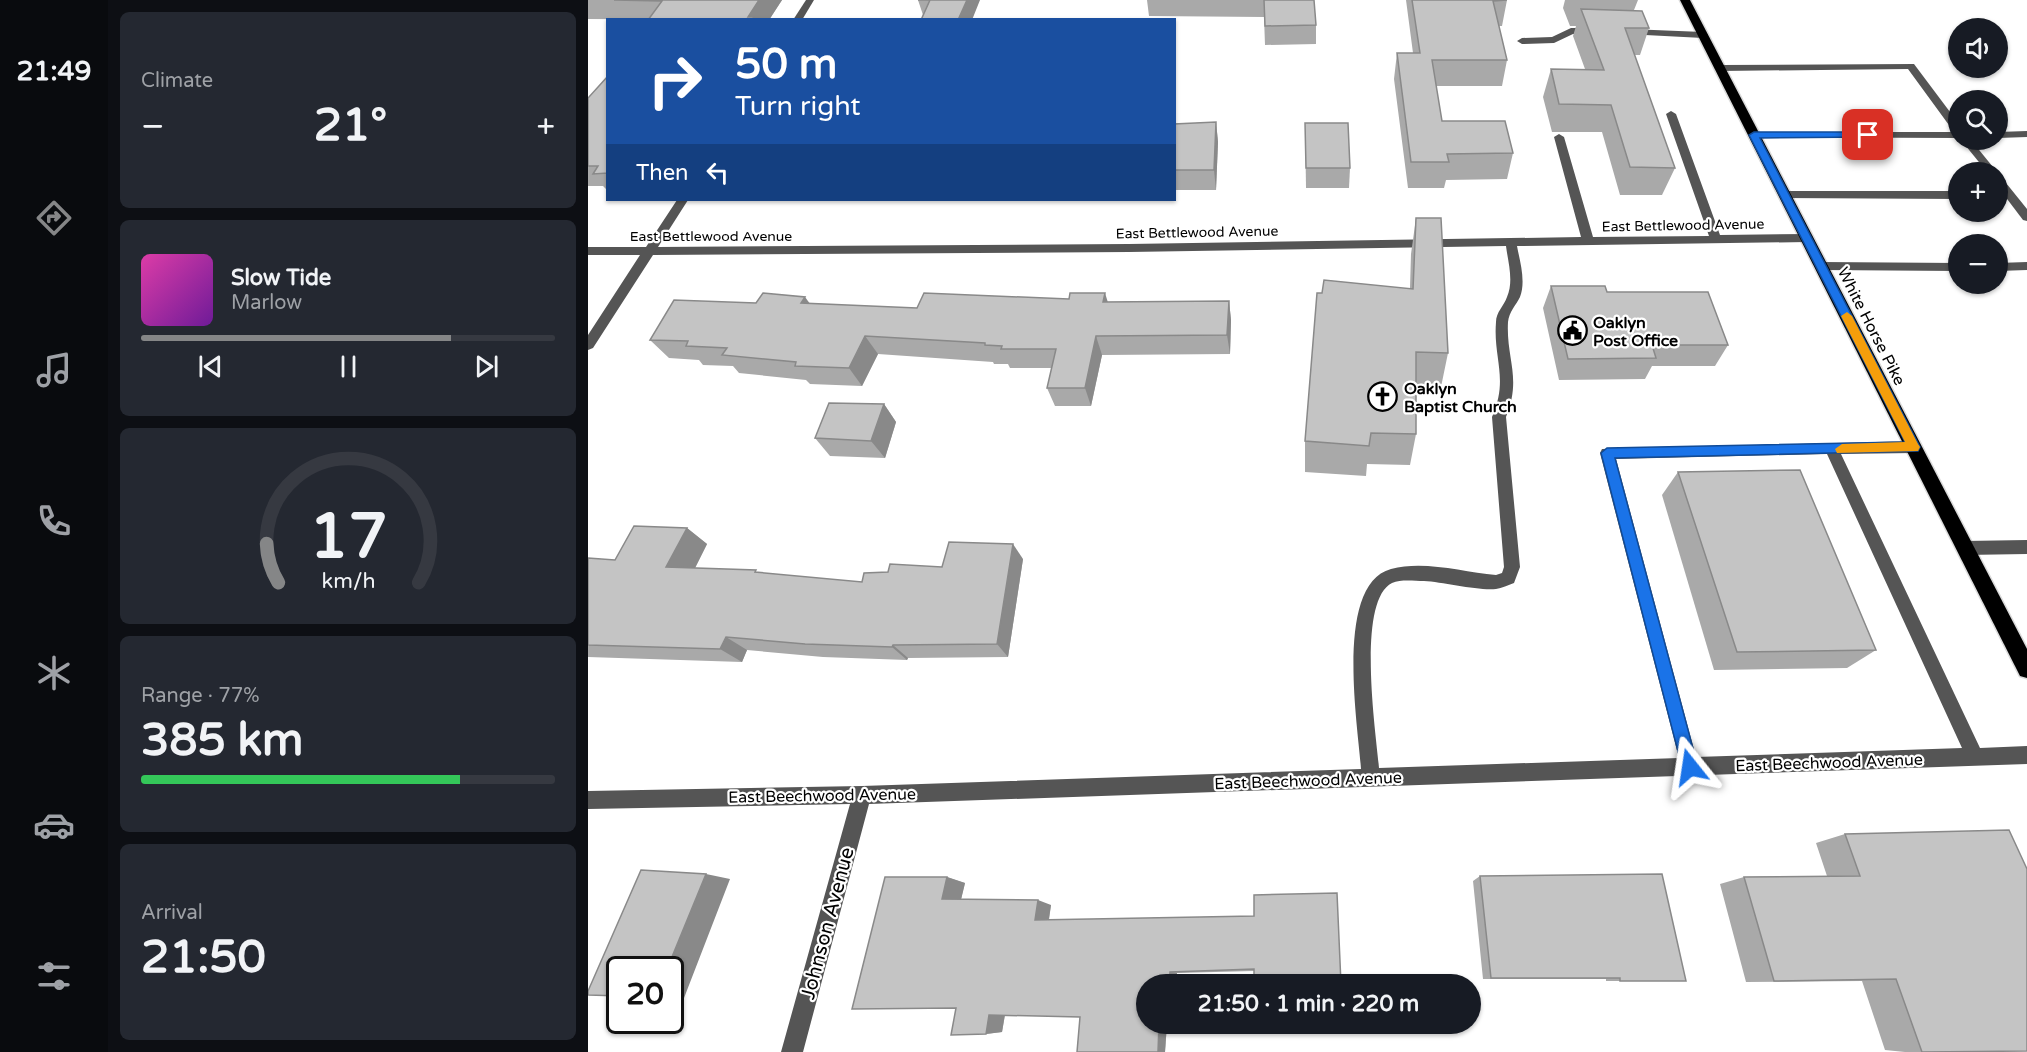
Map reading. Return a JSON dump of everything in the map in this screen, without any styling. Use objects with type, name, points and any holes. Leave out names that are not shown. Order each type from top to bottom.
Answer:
[{"type":"highway","name":"White Horse Pike","points":[[1685,0],[2027,669]]},
{"type":"street","points":[[798,18],[810,0]]},
{"type":"street","points":[[1522,41],[1554,40],[1571,31],[1606,31]]},
{"type":"street","points":[[1617,32],[1703,36]]},
{"type":"street","points":[[1720,68],[1911,66],[1948,118]]},
{"type":"street","points":[[1671,114],[1716,240]]},
{"type":"street","points":[[1754,135],[1948,133]]},
{"type":"street","points":[[2008,135],[2027,134]]},
{"type":"street","points":[[1559,137],[1588,241]]},
{"type":"street","points":[[1973,150],[1984,162]]},
{"type":"street","points":[[1785,195],[1948,195]]},
{"type":"street","points":[[2008,198],[2027,217]]},
{"type":"street","points":[[588,345],[681,201]]},
{"type":"street","name":"East Bettlewood Avenue","points":[[588,251],[1117,248],[1807,238]]},
{"type":"street","points":[[1371,777],[1363,653],[1367,608],[1375,588],[1390,576],[1410,574],[1496,582],[1508,578],[1512,567],[1499,417],[1510,387],[1502,322],[1504,309],[1513,298],[1516,286],[1511,243]]},
{"type":"street","points":[[1821,266],[1948,267]]},
{"type":"street","points":[[2008,267],[2027,267]]},
{"type":"street","points":[[1690,767],[1607,453],[1914,447]]},
{"type":"street","points":[[1832,449],[1975,757]]},
{"type":"street","points":[[1965,548],[2027,547]]},
{"type":"street","name":"East Beechwood Avenue","points":[[588,800],[862,795],[2027,755]]},
{"type":"street","name":"Johnson Avenue","points":[[792,1052],[862,795]]},
{"type":"building","points":[[614,0],[759,0],[748,17],[753,18],[649,18],[662,1]]},
{"type":"building","points":[[930,0],[967,0],[959,18],[922,18]]},
{"type":"building","points":[[1264,0],[1314,0],[1316,25],[1265,26]]},
{"type":"building","points":[[1412,0],[1507,0],[1493,1],[1507,60],[1432,60],[1442,121],[1505,121],[1513,153],[1447,154],[1449,162],[1411,162],[1397,53],[1420,53]]},
{"type":"building","points":[[1581,9],[1642,11],[1649,28],[1625,28],[1675,168],[1630,167],[1611,105],[1559,104],[1551,69],[1604,70]]},
{"type":"building","points":[[606,78],[606,173],[593,174],[598,166],[588,166],[588,98]]},
{"type":"building","points":[[1216,122],[1214,170],[1176,170],[1176,124]]},
{"type":"building","points":[[1305,123],[1348,123],[1350,168],[1306,168]]},
{"type":"building","points":[[1416,218],[1441,218],[1448,353],[1416,352],[1416,434],[1371,433],[1369,446],[1305,441],[1317,293],[1322,293],[1324,280],[1413,289]]},
{"type":"building","points":[[1551,286],[1605,286],[1607,292],[1708,292],[1728,345],[1652,345],[1656,358],[1568,359]]},
{"type":"building","points":[[763,293],[805,297],[801,303],[917,308],[924,293],[1069,299],[1070,293],[1105,293],[1103,302],[1229,301],[1227,335],[1096,336],[1085,388],[1047,388],[1056,349],[1001,349],[1002,346],[985,345],[985,343],[865,336],[849,368],[795,366],[796,362],[722,355],[727,348],[686,346],[688,341],[650,340],[674,300],[756,303]]},
{"type":"building","points":[[829,403],[884,404],[871,441],[815,438]]},
{"type":"building","points":[[1800,470],[1876,650],[1737,652],[1678,472]]},
{"type":"building","points":[[634,526],[687,528],[666,567],[756,570],[755,572],[862,582],[864,573],[888,572],[890,564],[942,567],[949,542],[1013,544],[997,644],[893,645],[892,647],[805,644],[726,637],[720,649],[588,645],[588,558],[615,560]]},
{"type":"building","points":[[2009,830],[2027,869],[2027,1051],[1922,1052],[1896,979],[1774,981],[1744,877],[1860,876],[1845,834]]},
{"type":"building","points":[[641,870],[706,874],[672,956],[606,956],[606,996],[588,995]]},
{"type":"building","points":[[1662,874],[1686,981],[1620,981],[1620,978],[1491,978],[1480,876]]},
{"type":"building","points":[[885,877],[947,877],[942,899],[1038,900],[1035,920],[1254,916],[1254,895],[1337,893],[1341,974],[1254,974],[1254,969],[1136,974],[1136,1034],[1159,1034],[1158,1052],[1077,1052],[1080,1017],[989,1015],[986,1034],[951,1035],[956,1008],[852,1009]]},
{"type":"slow traffic","points":[[1842,449],[1914,447],[1847,316]]},
{"type":"place","name":"Oaklyn Post Office","points":[[1572,331]]},
{"type":"place","name":"Oaklyn Baptist Church","points":[[1383,397]]},
{"type":"route","points":[[1690,767],[1607,453],[1914,447],[1754,135],[1868,135]]}]
